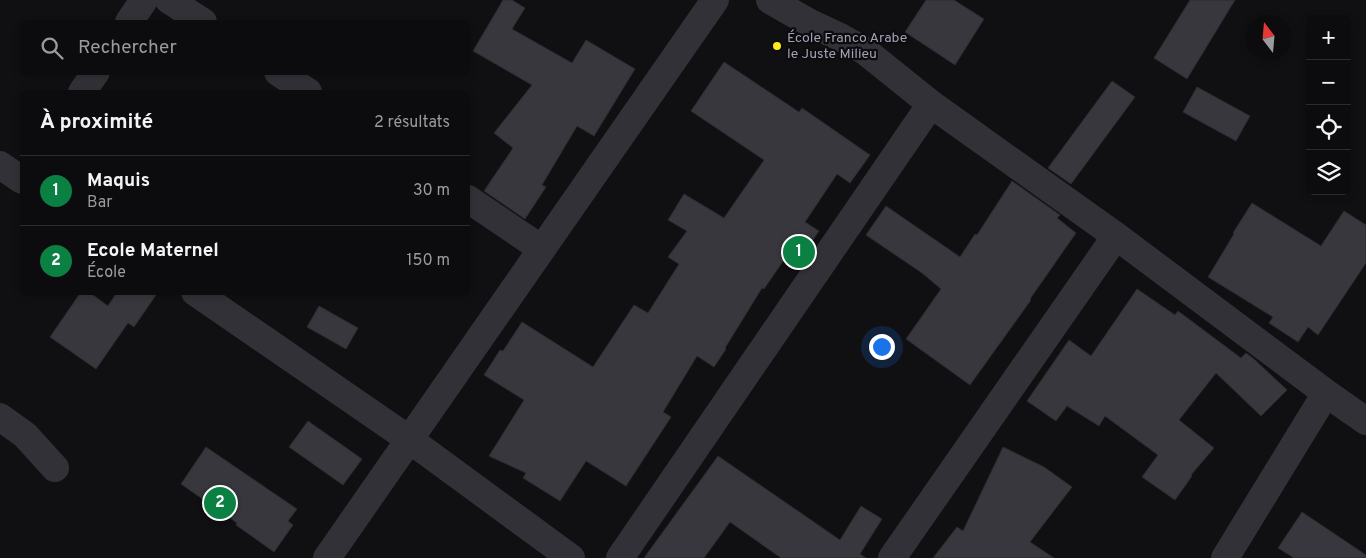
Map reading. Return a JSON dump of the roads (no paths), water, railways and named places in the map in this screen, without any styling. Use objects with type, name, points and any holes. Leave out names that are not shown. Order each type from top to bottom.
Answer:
[{"type":"street","points":[[130,20],[144,0]]},
{"type":"street","points":[[169,0],[200,20]]},
{"type":"street","points":[[327,558],[715,0]]},
{"type":"street","points":[[770,0],[864,51],[932,104],[1116,236],[1366,421]]},
{"type":"street","points":[[83,90],[94,75]]},
{"type":"street","points":[[282,75],[305,90]]},
{"type":"street","points":[[620,558],[932,104]]},
{"type":"street","points":[[0,165],[20,179]]},
{"type":"street","points":[[470,200],[542,250]]},
{"type":"street","points":[[892,558],[1116,236]]},
{"type":"street","points":[[199,295],[410,440],[571,558]]},
{"type":"street","points":[[1225,558],[1326,393]]},
{"type":"street","points":[[0,417],[25,435],[55,468]]},
{"type":"place","name":"École Franco Arabe le Juste Milieu","points":[[777,46]]},
{"type":"place","name":"Maquis","points":[[799,252]]},
{"type":"place","name":"Ecole Maternel","points":[[220,503]]}]
